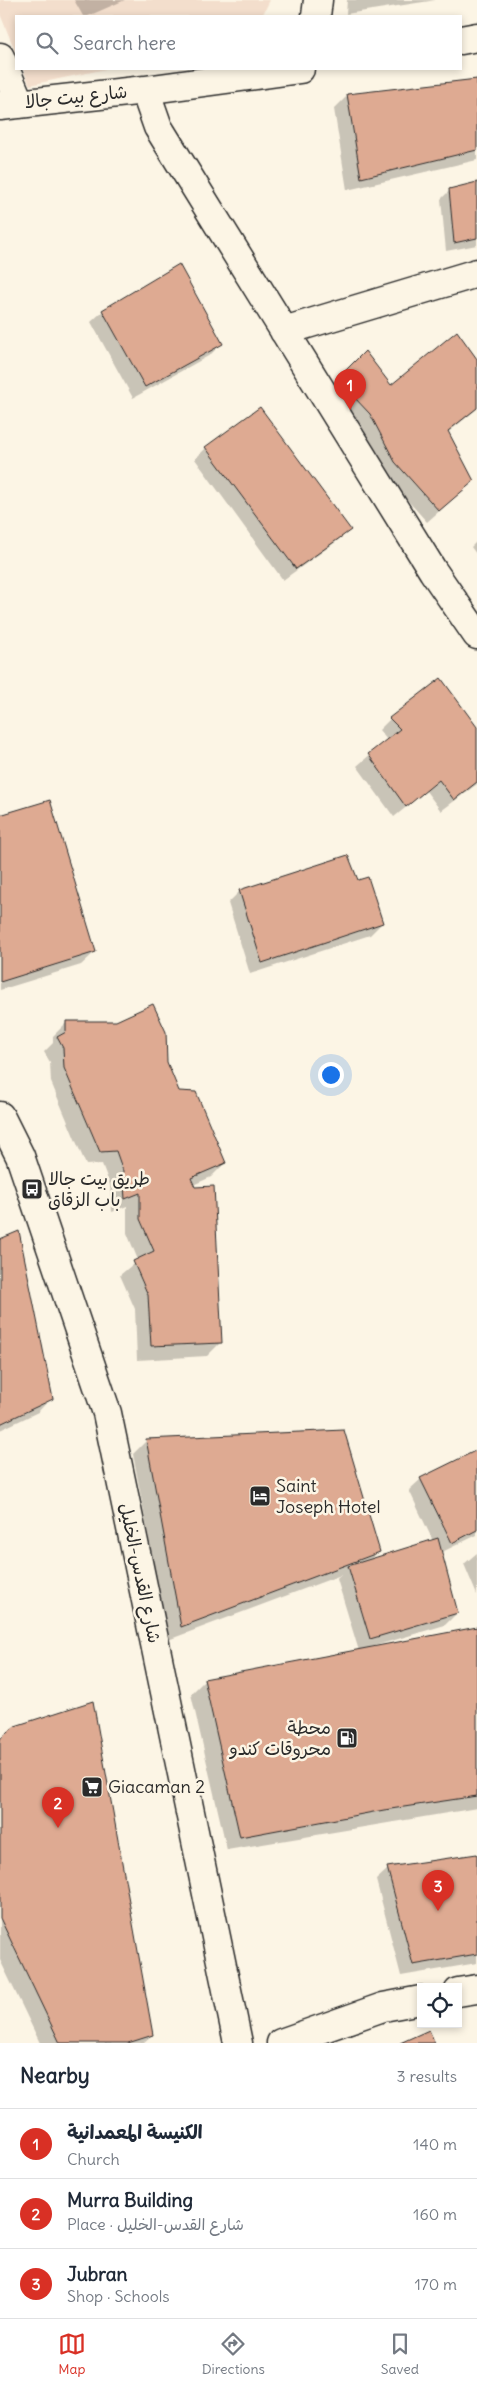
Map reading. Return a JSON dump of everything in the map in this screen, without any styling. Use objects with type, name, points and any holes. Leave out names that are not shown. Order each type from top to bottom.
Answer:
[{"type":"street","points":[[316,15],[318,0]]},
{"type":"street","points":[[462,40],[477,37]]},
{"type":"street","points":[[0,57],[10,105]]},
{"type":"street","name":"شارع بيت جالا","points":[[10,105],[145,90],[293,70]]},
{"type":"street","points":[[145,90],[158,127],[433,571],[477,636]]},
{"type":"street","points":[[284,331],[477,273]]},
{"type":"street","name":"شارع القدس-الخليل","points":[[0,1116],[20,1156],[107,1413],[238,2043]]},
{"type":"street","points":[[462,1991],[477,1989]]},
{"type":"street","points":[[280,2043],[383,2007],[417,2001]]},
{"type":"shaded area","points":[[0,0],[270,0],[262,15],[15,15],[15,51],[0,14]]},
{"type":"shaded area","points":[[23,70],[101,70],[30,85]]},
{"type":"building","points":[[477,79],[477,150],[361,178],[347,94]]},
{"type":"building","points":[[477,182],[477,238],[454,243],[449,189]]},
{"type":"building","points":[[179,264],[223,344],[145,387],[102,310]]},
{"type":"building","points":[[457,331],[477,359],[477,408],[448,431],[474,481],[439,511],[395,462],[370,414],[337,379],[365,351],[391,385]]},
{"type":"building","points":[[260,407],[351,530],[296,569],[205,447]]},
{"type":"building","points":[[441,678],[477,727],[477,782],[454,800],[439,780],[406,807],[368,754],[400,729],[389,718]]},
{"type":"building","points":[[50,800],[96,952],[0,982],[0,815]]},
{"type":"building","points":[[348,855],[358,880],[368,877],[383,923],[262,963],[239,890]]},
{"type":"building","points":[[153,1004],[166,1032],[167,1062],[179,1091],[196,1092],[226,1163],[191,1178],[195,1187],[214,1186],[222,1343],[151,1346],[148,1295],[133,1261],[154,1251],[140,1219],[140,1193],[125,1199],[123,1171],[116,1151],[100,1152],[64,1068],[63,1048],[57,1037],[66,1032],[66,1021],[116,1021]]},
{"type":"building","points":[[19,1231],[53,1399],[0,1424],[0,1239]]},
{"type":"building","name":"Saint Joseph Hotel","points":[[344,1430],[380,1552],[181,1627],[146,1439]]},
{"type":"building","points":[[477,1450],[477,1530],[452,1543],[420,1478]]},
{"type":"building","points":[[438,1538],[458,1613],[370,1639],[348,1566]]},
{"type":"building","name":"محطة محروقات كندو","points":[[477,1627],[477,1796],[384,1810],[240,1837],[204,1679]]},
{"type":"building","points":[[93,1701],[153,2035],[128,2043],[60,2043],[0,1918],[0,1739],[15,1726]]},
{"type":"building","points":[[477,1854],[477,1954],[413,1965],[387,1867]]},
{"type":"building","points":[[429,2030],[435,2043],[400,2043]]},
{"type":"place","name":"الكنيسة المعمدانية","points":[[350,410]]},
{"type":"place","name":"طريق بيت جالا باب الزقاق","points":[[32,1189]]},
{"type":"place","name":"Saint Joseph Hotel","points":[[260,1496]]},
{"type":"place","name":"محطة محروقات كندو","points":[[347,1738]]},
{"type":"place","name":"Giacaman 2","points":[[92,1787]]},
{"type":"place","name":"Murra Building","points":[[58,1828]]},
{"type":"place","name":"Jubran","points":[[438,1911]]}]
